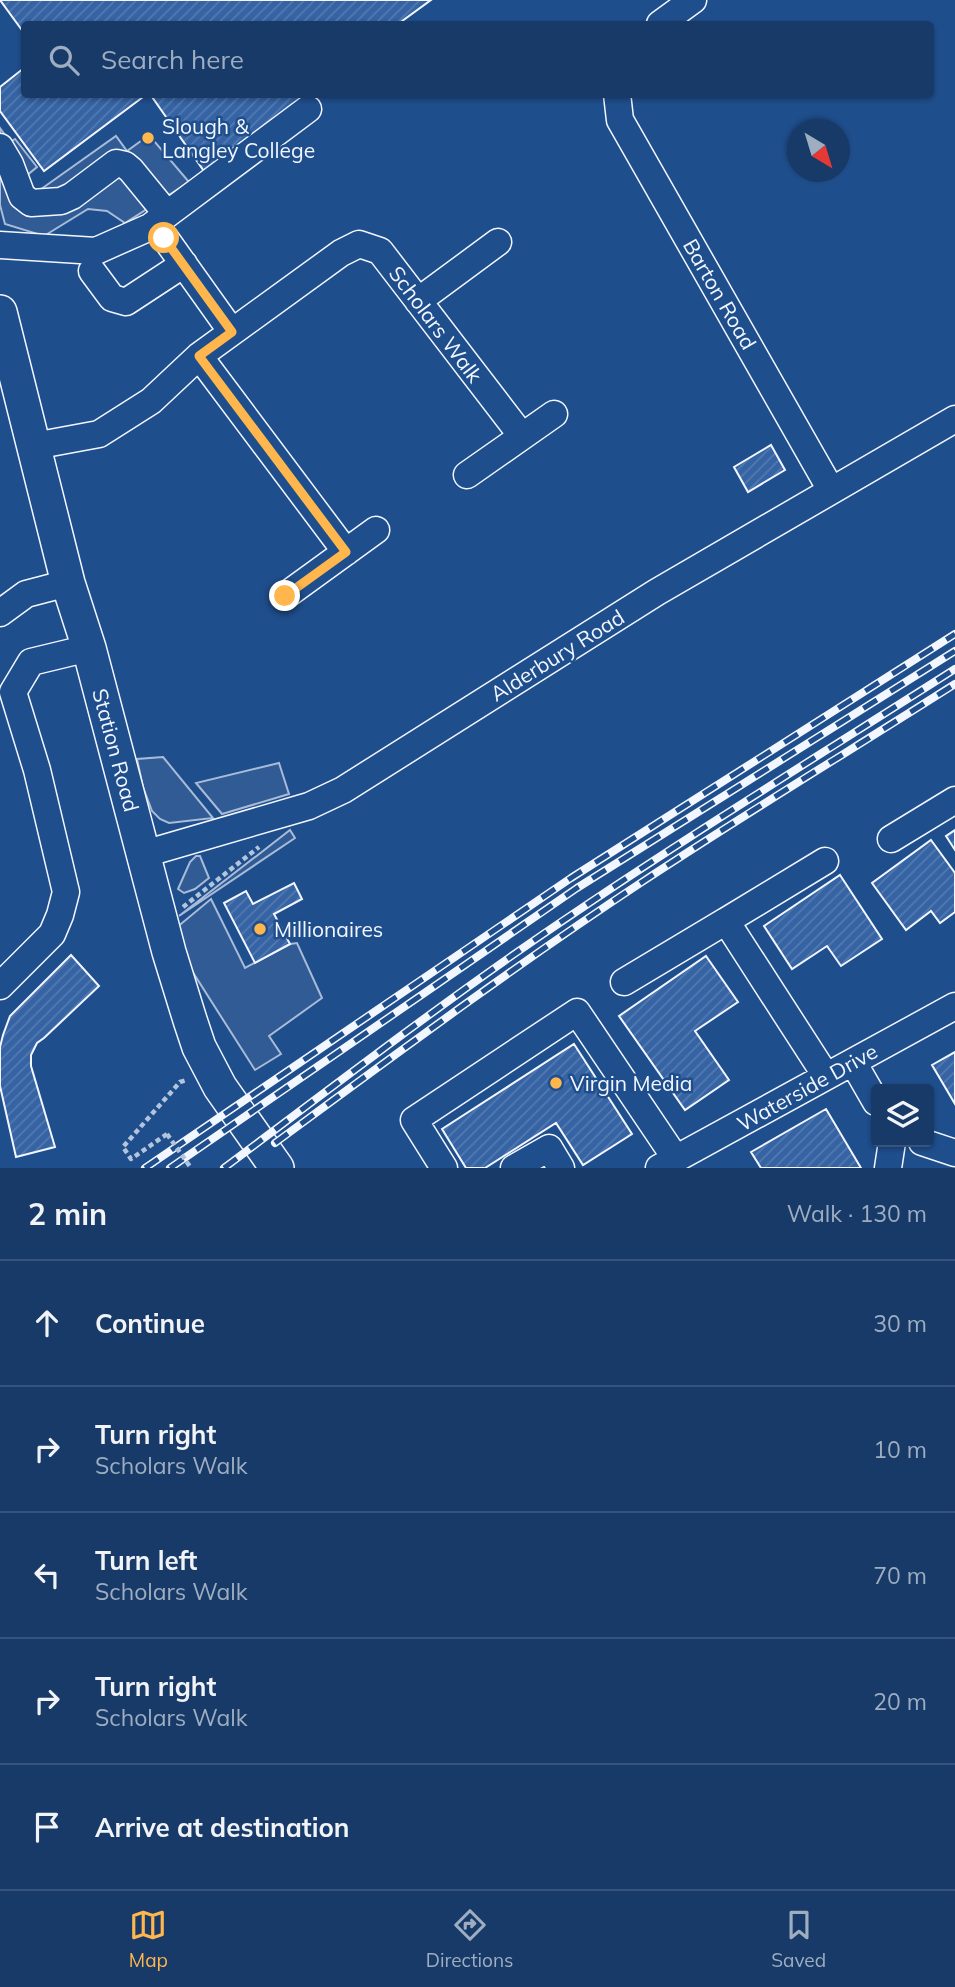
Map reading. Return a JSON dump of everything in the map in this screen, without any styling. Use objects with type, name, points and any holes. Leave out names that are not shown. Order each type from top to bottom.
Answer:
[{"type":"main road","name":"Station Road","points":[[0,312],[68,583],[89,648],[169,952],[200,1047],[220,1087],[277,1168]]},
{"type":"street","points":[[664,21],[693,0]]},
{"type":"street","name":"Barton Road","points":[[617,98],[620,120],[831,490]]},
{"type":"street","points":[[0,245],[96,251],[150,227],[166,226],[308,110]]},
{"type":"street","points":[[0,147],[10,164],[22,196],[31,203],[61,201],[72,196],[116,163],[125,164],[166,226],[184,264],[232,332]]},
{"type":"street","points":[[418,301],[498,242]]},
{"type":"street","name":"Scholars Walk","points":[[34,446],[99,434],[151,401],[199,356],[341,253],[359,244],[380,251],[522,436]]},
{"type":"street","points":[[92,271],[112,298],[126,302],[184,264]]},
{"type":"street","points":[[199,356],[346,552]]},
{"type":"street","points":[[467,475],[554,414]]},
{"type":"street","name":"Alderbury Road","points":[[144,854],[309,806],[343,790],[657,592],[955,419]]},
{"type":"street","points":[[285,596],[376,530]]},
{"type":"street","points":[[0,613],[26,594],[68,583]]},
{"type":"street","points":[[0,986],[52,934],[66,892],[37,770],[13,692],[31,662],[89,648]]},
{"type":"street","points":[[0,695],[23,722]]},
{"type":"street","points":[[891,839],[955,800]]},
{"type":"street","points":[[624,982],[825,861]]},
{"type":"street","points":[[726,921],[827,1076]]},
{"type":"street","name":"Waterside Drive","points":[[667,1163],[955,1006]]},
{"type":"street","points":[[444,1168],[414,1120],[577,1012],[667,1163]]},
{"type":"street","points":[[853,1062],[871,1093]]},
{"type":"street","points":[[934,1146],[955,1153]]},
{"type":"street","points":[[888,1168],[891,1147]]},
{"type":"street","points":[[514,1168],[550,1149],[561,1168]]},
{"type":"path","points":[[178,912],[268,839]]},
{"type":"path","points":[[187,1080],[180,1082],[123,1147],[131,1159],[167,1134],[191,1168]]},
{"type":"shaded area","points":[[0,128],[10,142],[15,139],[37,167],[25,177],[37,192],[116,136],[127,151],[149,135],[189,182],[125,223],[107,211],[88,209],[44,236],[5,224],[0,205]]},
{"type":"shaded area","points":[[163,757],[213,818],[169,823],[152,811],[137,759]]},
{"type":"shaded area","points":[[279,763],[289,794],[222,814],[196,783]]},
{"type":"shaded area","points":[[290,830],[295,838],[179,916]]},
{"type":"shaded area","points":[[200,856],[209,878],[195,889],[184,893],[178,889],[190,862]]},
{"type":"shaded area","points":[[211,899],[245,968],[290,944],[297,943],[322,998],[269,1036],[281,1054],[255,1070],[187,963],[176,928]]},
{"type":"building","points":[[0,0],[431,0],[402,21],[21,21],[21,29]]},
{"type":"building","points":[[21,70],[21,98],[142,98],[44,171],[0,111],[0,87]]},
{"type":"building","points":[[153,98],[308,98],[206,174]]},
{"type":"building","points":[[771,445],[785,470],[748,492],[734,467]]},
{"type":"building","points":[[955,830],[955,850],[946,836]]},
{"type":"building","points":[[931,840],[955,873],[955,912],[940,923],[931,911],[906,930],[872,883]]},
{"type":"building","points":[[840,875],[882,939],[841,966],[827,946],[792,969],[764,926]]},
{"type":"building","name":"Millionaires","points":[[294,883],[302,899],[274,914],[290,944],[255,963],[224,903],[246,891],[253,904]]},
{"type":"building","points":[[71,955],[99,986],[37,1043],[31,1055],[31,1066],[55,1147],[16,1157],[0,1086],[0,1047],[3,1035],[10,1016]]},
{"type":"building","points":[[706,956],[738,1002],[695,1031],[729,1080],[685,1110],[619,1016]]},
{"type":"building","name":"Virgin Media","points":[[574,1044],[632,1134],[583,1165],[556,1123],[485,1168],[466,1168],[442,1129]]},
{"type":"building","points":[[955,1052],[955,1104],[932,1065]]},
{"type":"building","points":[[826,1109],[861,1168],[761,1168],[751,1152]]},
{"type":"railway","points":[[145,1168],[571,878],[955,634]]},
{"type":"railway","points":[[170,1168],[577,888],[955,651]]},
{"type":"railway","points":[[224,1168],[418,1023],[536,939],[955,669]]},
{"type":"railway","points":[[275,1143],[595,913],[955,684]]},
{"type":"place","name":"Slough & Langley College","points":[[148,138]]},
{"type":"place","name":"Millionaires","points":[[260,929]]},
{"type":"place","name":"Virgin Media","points":[[556,1083]]},
{"type":"route","points":[[164,238],[232,332],[199,356],[346,552],[285,596]]}]
